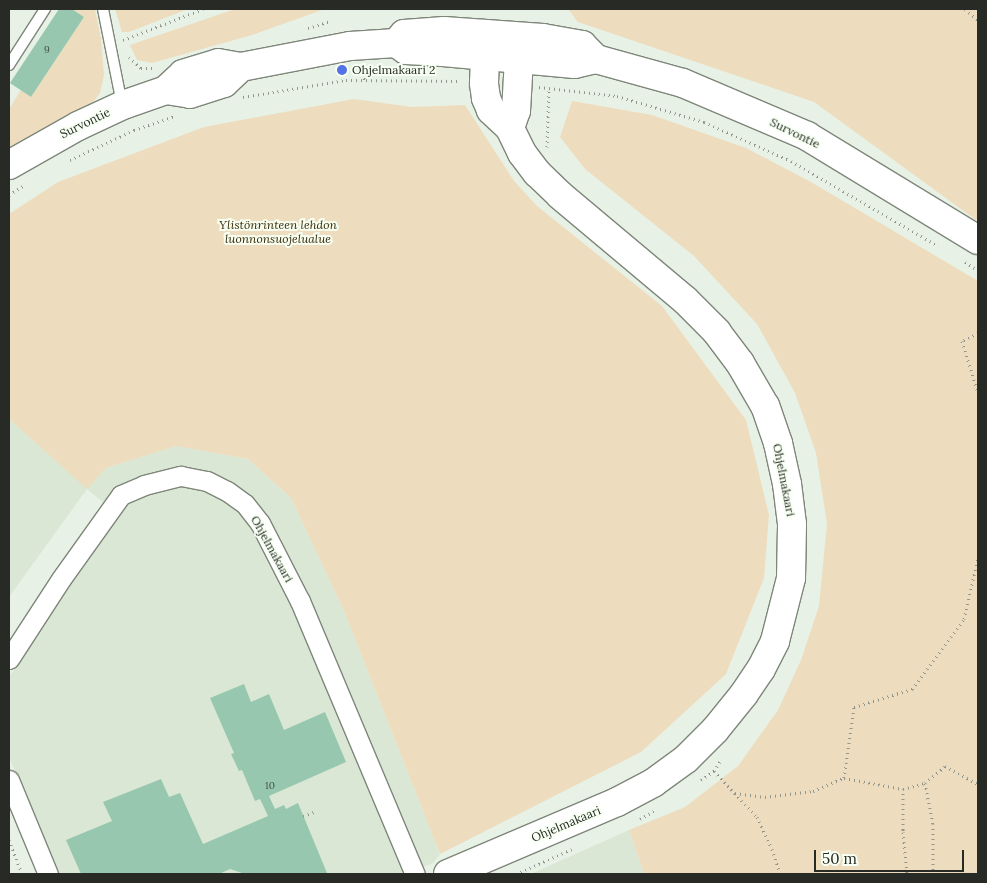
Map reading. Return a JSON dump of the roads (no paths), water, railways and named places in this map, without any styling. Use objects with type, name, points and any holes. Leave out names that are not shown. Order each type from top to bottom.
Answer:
[{"type":"street","name":"Survontie","points":[[9,165],[78,126],[166,90],[182,74],[218,63],[241,67],[350,46],[396,43],[406,50],[485,44],[520,48],[574,64],[596,58],[683,83],[807,136],[973,242]]},
{"type":"street","name":"Ohjelmakaari","points":[[448,874],[617,802],[652,783],[686,759],[715,730],[761,669],[775,642],[791,578],[792,524],[787,484],[778,443],[765,406],[740,363],[717,332],[685,300],[560,195],[537,173],[522,153],[510,128],[491,110],[486,98],[484,83],[485,44]]},
{"type":"street","points":[[510,128],[516,110],[520,48]]},
{"type":"street","name":"Ohjelmakaari","points":[[9,659],[61,579],[121,495],[144,485],[181,476],[206,481],[227,491],[245,504],[260,523],[300,601],[415,874]]},
{"type":"street","points":[[9,780],[48,874]]},
{"type":"lane","points":[[9,65],[46,9]]},
{"type":"lane","points":[[103,9],[123,106]]},
{"type":"place","name":"Ohjelmakaari 2","points":[[342,70]]},
{"type":"park label","name":"Ylistönrinteen lehdon luonnonsuojelualue","points":[[278,232]]}]
